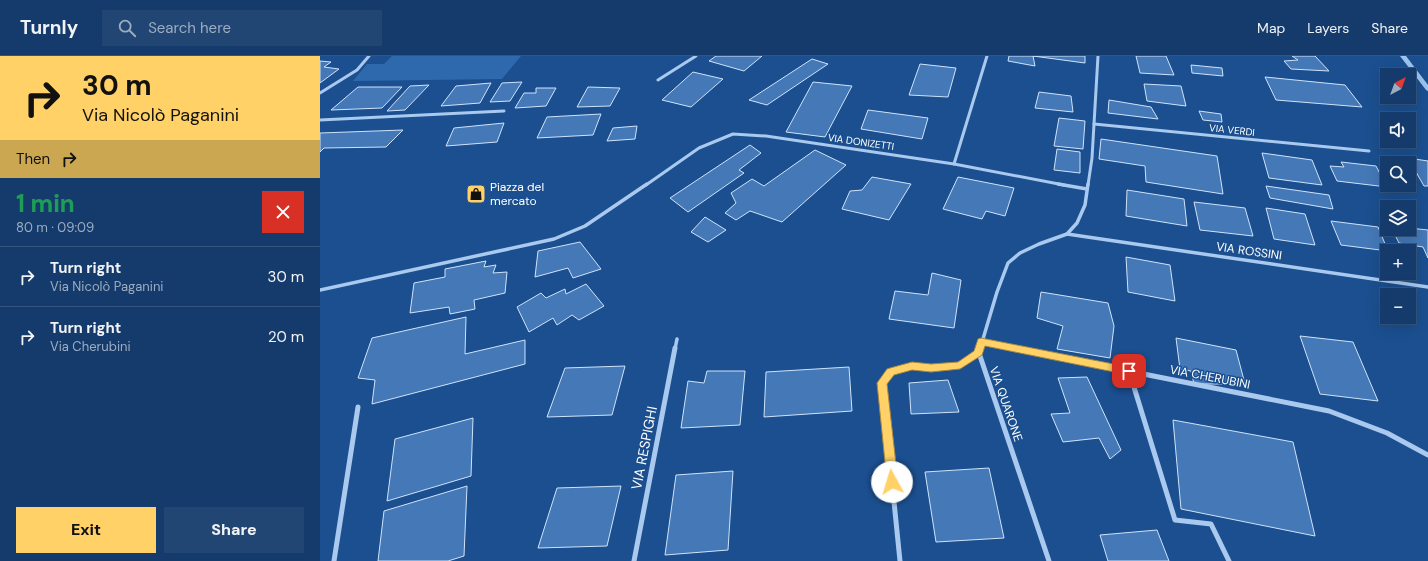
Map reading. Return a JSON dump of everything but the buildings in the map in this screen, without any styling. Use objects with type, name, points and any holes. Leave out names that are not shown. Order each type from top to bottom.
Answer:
[{"type":"street","points":[[320,93],[357,70],[369,56]]},
{"type":"street","points":[[658,80],[696,56]]},
{"type":"street","points":[[954,164],[987,56]]},
{"type":"street","points":[[1067,234],[1077,223],[1085,205],[1094,124],[1098,56]]},
{"type":"street","points":[[320,120],[504,111]]},
{"type":"street","name":"VIA VERDI","points":[[1094,124],[1369,152]]},
{"type":"street","name":"VIA DONIZETTI","points":[[320,290],[554,239],[585,226],[699,148],[733,134],[766,136],[954,164],[1087,189]]},
{"type":"street","name":"VIA ROSSINI","points":[[1067,234],[1428,287]]},
{"type":"street","name":"VIA QUARONE","points":[[1048,561],[979,353],[997,292],[1008,263],[1020,253],[1039,244],[1067,234]]},
{"type":"street","name":"VIA RESPIGHI","points":[[634,561],[677,339]]},
{"type":"street","name":"VIA CHERUBINI","points":[[981,342],[1329,411],[1387,433],[1428,455]]},
{"type":"street","points":[[900,561],[882,383],[890,372],[912,366],[931,368],[960,365],[979,353]]},
{"type":"street","points":[[1129,371],[1175,520],[1211,524],[1229,561]]},
{"type":"street","points":[[334,561],[358,406]]},
{"type":"shaded area","points":[[392,56],[521,56],[502,79],[353,81],[367,64],[384,64]]},
{"type":"waterway","points":[[1403,56],[1428,89]]},
{"type":"place","name":"Piazza del mercato","points":[[476,194]]},
{"type":"route","points":[[892,482],[882,383],[890,372],[912,366],[931,368],[960,365],[979,353],[981,342],[1129,371]]}]
